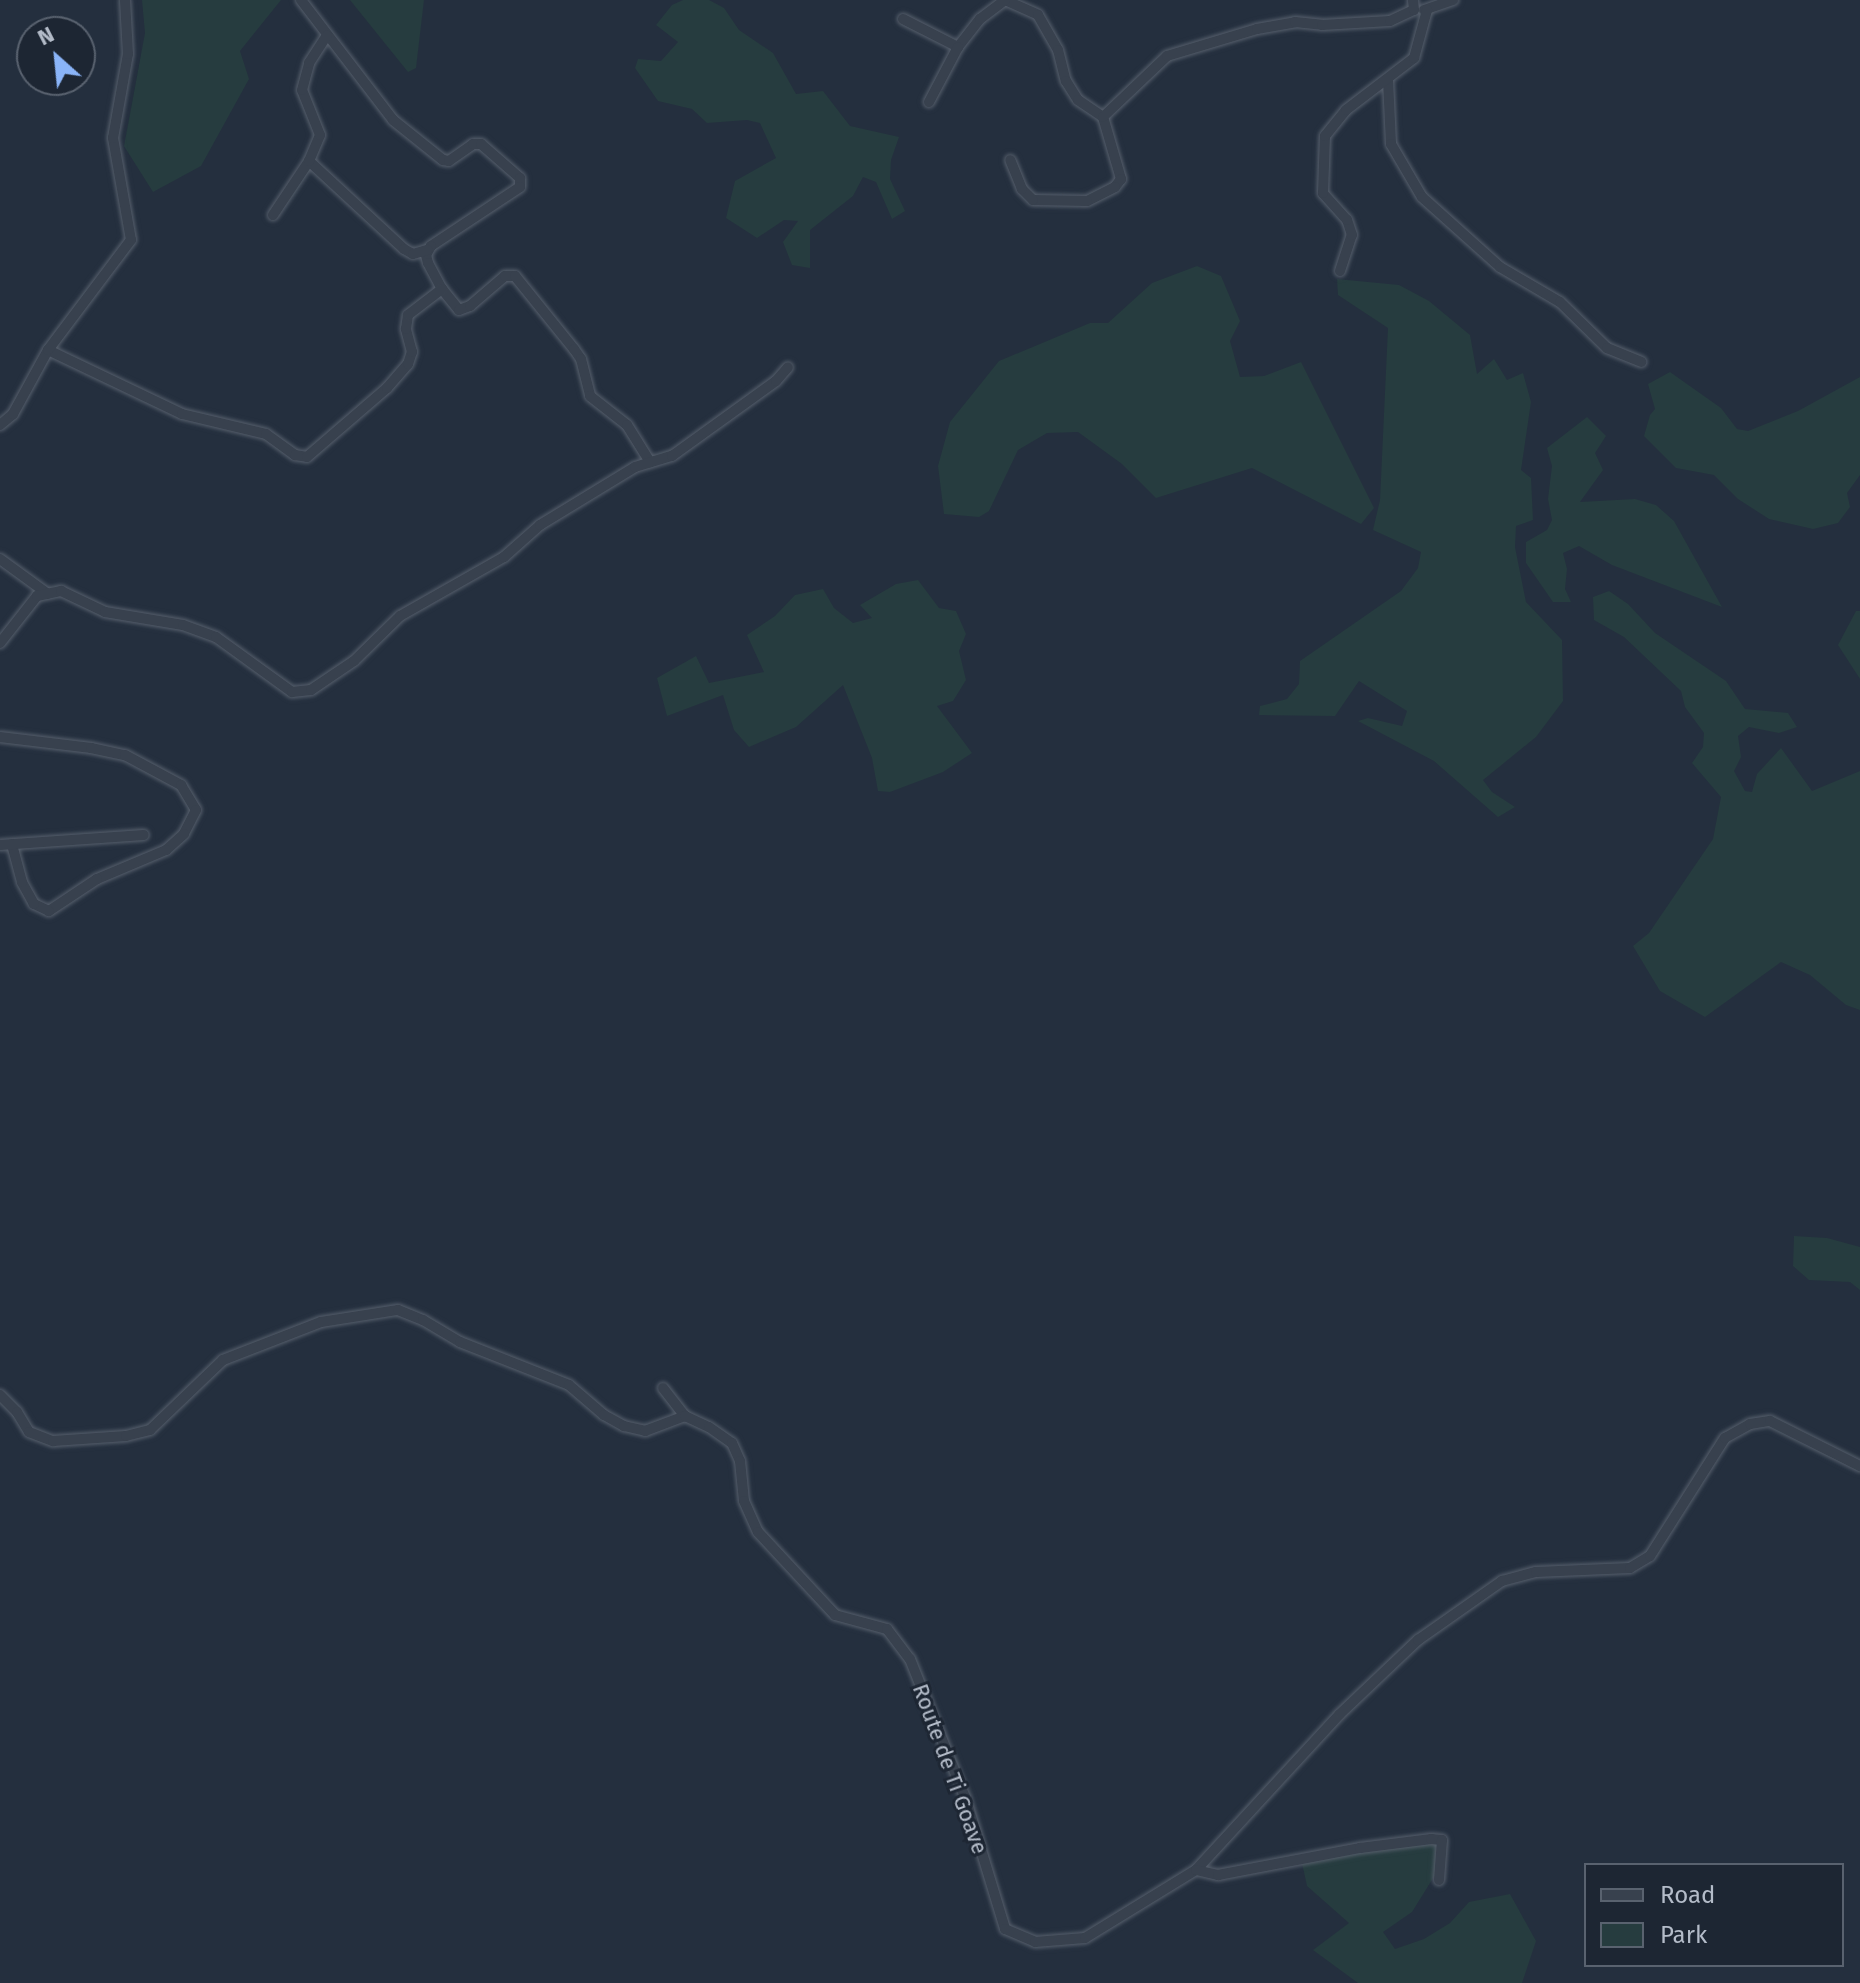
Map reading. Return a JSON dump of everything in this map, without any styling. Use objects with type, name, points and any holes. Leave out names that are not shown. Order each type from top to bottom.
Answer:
[{"type":"street","points":[[0,425],[13,414],[48,350],[131,240],[113,138],[128,54],[125,0]]},
{"type":"street","points":[[301,0],[393,120],[443,160],[449,161],[473,144],[481,144],[520,178],[520,187],[427,250],[413,254],[309,161]]},
{"type":"street","points":[[929,102],[958,47],[980,19],[1005,0],[1038,15],[1058,50],[1066,81],[1078,100],[1103,117],[1121,179],[1115,187],[1087,201],[1033,200],[1022,189],[1010,160]]},
{"type":"street","points":[[1103,117],[1167,56],[1257,29],[1295,22],[1322,25],[1390,21],[1413,5],[1427,10],[1453,0]]},
{"type":"street","points":[[1340,271],[1352,235],[1347,220],[1323,193],[1325,136],[1346,110],[1414,58],[1427,10]]},
{"type":"street","points":[[903,19],[958,47]]},
{"type":"street","points":[[273,215],[309,161],[320,129],[302,90],[309,63],[327,35]]},
{"type":"street","points":[[1388,80],[1391,144],[1422,197],[1500,267],[1560,302],[1607,348],[1641,362]]},
{"type":"street","points":[[427,250],[428,263],[442,289],[454,307],[464,310],[505,276],[515,276],[574,349],[590,396],[627,425],[650,462]]},
{"type":"street","points":[[48,350],[182,414],[266,434],[295,455],[307,457],[387,388],[408,364],[412,352],[406,329],[408,315],[442,289]]},
{"type":"street","points":[[0,643],[37,596],[61,591],[105,612],[194,629],[216,637],[292,692],[311,690],[354,661],[400,616],[504,557],[540,525],[635,467],[672,456],[776,381],[788,367]]},
{"type":"street","points":[[0,559],[48,594]]},
{"type":"street","points":[[0,737],[125,755],[181,785],[190,794],[196,810],[184,834],[166,850],[97,879],[49,911],[34,904],[6,845],[144,835]]},
{"type":"street","points":[[0,1395],[17,1412],[29,1432],[53,1441],[126,1436],[150,1430],[223,1360],[321,1322],[398,1310],[423,1320],[460,1342],[569,1385],[604,1415],[624,1426],[645,1431],[685,1416],[663,1388]]},
{"type":"street","name":"Route de Ti Goave","points":[[685,1416],[732,1443],[740,1461],[744,1501],[758,1532],[835,1615],[887,1629],[910,1659],[965,1797],[1005,1929],[1035,1942],[1085,1938],[1196,1870],[1340,1714],[1418,1640],[1502,1581],[1536,1572],[1630,1568],[1650,1556],[1725,1438],[1750,1424],[1770,1421],[1860,1466]]},
{"type":"street","points":[[1196,1870],[1218,1875],[1360,1848],[1431,1839],[1442,1840],[1439,1880]]},
{"type":"green space","points":[[142,0],[281,0],[240,51],[249,79],[201,166],[153,192],[124,146],[145,33]]},
{"type":"green space","points":[[350,0],[424,0],[416,68],[408,72]]},
{"type":"green space","points":[[683,0],[709,0],[724,8],[739,30],[773,53],[796,94],[823,91],[850,126],[899,137],[891,160],[890,179],[905,211],[892,219],[876,182],[863,177],[853,196],[810,230],[810,268],[792,265],[783,242],[798,221],[784,220],[757,238],[726,218],[735,181],[776,158],[760,123],[747,120],[707,123],[692,109],[658,101],[635,68],[638,59],[661,61],[678,42],[656,25],[672,5]]},
{"type":"green space","points":[[1197,266],[1221,276],[1240,321],[1230,341],[1240,377],[1264,376],[1301,362],[1374,508],[1361,524],[1252,468],[1156,498],[1122,464],[1078,432],[1047,433],[1018,450],[989,511],[979,517],[944,514],[938,466],[950,422],[999,361],[1090,323],[1108,323],[1152,283]]},
{"type":"green space","points":[[1337,279],[1399,285],[1429,301],[1470,335],[1477,374],[1494,359],[1507,380],[1523,373],[1531,402],[1521,470],[1531,478],[1533,520],[1516,526],[1515,547],[1526,602],[1562,640],[1563,701],[1536,737],[1483,780],[1492,792],[1515,807],[1498,817],[1434,761],[1358,721],[1368,718],[1402,726],[1407,711],[1359,681],[1335,716],[1259,715],[1260,706],[1287,699],[1299,684],[1300,661],[1401,591],[1418,568],[1421,552],[1373,530],[1380,500],[1388,328],[1338,295]]},
{"type":"green space","points":[[1670,372],[1721,408],[1737,429],[1748,431],[1798,411],[1860,377],[1860,475],[1847,493],[1850,507],[1838,523],[1813,529],[1769,519],[1738,499],[1714,475],[1676,468],[1644,436],[1655,409],[1648,384]]},
{"type":"green space","points":[[1587,417],[1606,436],[1595,453],[1603,470],[1580,502],[1635,499],[1656,505],[1674,521],[1722,607],[1612,565],[1579,546],[1563,553],[1567,569],[1565,589],[1571,602],[1553,602],[1526,563],[1526,542],[1547,530],[1552,520],[1548,499],[1552,466],[1547,448]]},
{"type":"green space","points":[[918,580],[939,608],[956,611],[966,634],[959,651],[966,680],[953,701],[937,706],[972,753],[943,772],[890,792],[878,791],[872,758],[843,685],[796,727],[749,747],[734,730],[723,695],[667,716],[657,678],[696,656],[709,683],[764,672],[747,635],[775,616],[795,595],[823,589],[834,608],[853,623],[872,618],[860,605],[896,584]]},
{"type":"green space","points":[[1609,591],[1628,604],[1655,633],[1726,681],[1745,709],[1788,713],[1797,727],[1779,733],[1749,727],[1738,736],[1741,757],[1734,771],[1745,791],[1752,792],[1757,774],[1781,748],[1812,791],[1860,771],[1860,1010],[1846,1005],[1810,975],[1781,962],[1705,1017],[1660,991],[1633,946],[1649,933],[1713,839],[1721,797],[1692,763],[1703,747],[1704,733],[1685,707],[1681,691],[1624,637],[1594,620],[1593,597]]},
{"type":"green space","points":[[1856,611],[1860,611],[1860,679],[1838,645]]},
{"type":"green space","points":[[1794,1236],[1827,1238],[1860,1247],[1860,1290],[1850,1282],[1809,1280],[1793,1266]]},
{"type":"green space","points":[[1436,1842],[1435,1875],[1412,1912],[1383,1932],[1395,1949],[1424,1939],[1450,1923],[1469,1902],[1510,1894],[1536,1941],[1522,1983],[1358,1983],[1313,1950],[1349,1923],[1307,1886],[1302,1863],[1371,1849]]}]
